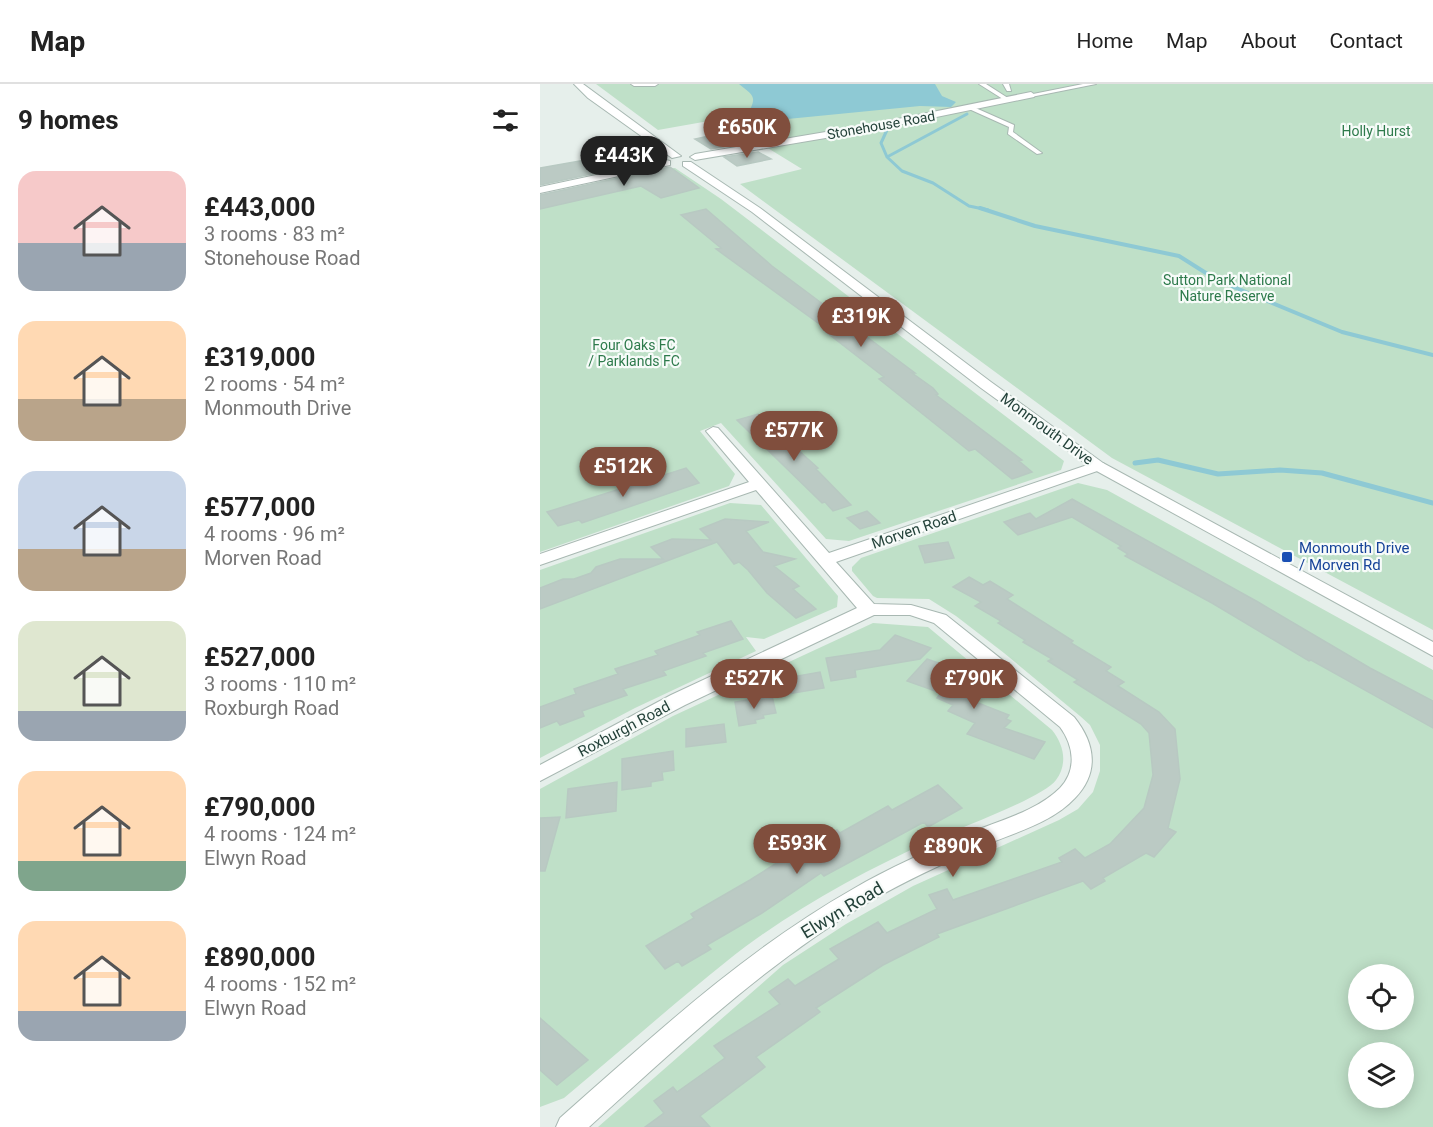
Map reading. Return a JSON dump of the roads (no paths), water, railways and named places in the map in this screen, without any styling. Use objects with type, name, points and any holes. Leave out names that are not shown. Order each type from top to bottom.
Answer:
[{"type":"street","name":"Monmouth Drive","points":[[578,84],[591,96],[686,159],[756,210],[1020,411],[1098,466],[1433,651]]},
{"type":"street","name":"Stonehouse Road","points":[[540,190],[686,159],[873,128],[971,108],[1007,91],[1031,95]]},
{"type":"street","points":[[713,431],[858,599],[871,609]]},
{"type":"street","name":"Morven Road","points":[[826,560],[1098,466]]},
{"type":"street","points":[[540,560],[759,484]]},
{"type":"street","name":"Roxburgh Road","points":[[540,774],[678,700],[871,609]]},
{"type":"street","name":"Elwyn Road","points":[[570,1127],[727,987],[774,951],[861,895],[951,850],[1048,808],[1068,794],[1076,783],[1083,761],[1083,751],[1076,732],[1067,722],[940,619],[910,609],[871,609]]},
{"type":"lane","points":[[634,84],[655,84]]},
{"type":"lane","points":[[982,84],[1007,91]]},
{"type":"lane","points":[[1052,84],[1063,90]]},
{"type":"lane","points":[[1031,95],[1093,84]]},
{"type":"lane","points":[[971,108],[1012,126],[1010,133],[1039,153]]},
{"type":"water","points":[[739,84],[935,84],[942,96],[956,102],[951,107],[920,106],[756,122],[749,120],[747,116],[753,97]]},
{"type":"waterway","points":[[887,157],[967,114]]},
{"type":"waterway","points":[[887,130],[881,143],[887,157]]},
{"type":"waterway","points":[[887,157],[902,171],[933,183],[969,206],[983,209]]},
{"type":"waterway","points":[[983,209],[988,210]]},
{"type":"waterway","points":[[983,209],[1035,226],[1179,256],[1217,280],[1342,332],[1433,355]]},
{"type":"waterway","points":[[1135,463],[1158,460],[1218,474],[1280,470],[1322,473],[1433,503]]},
{"type":"place","name":"Monmouth Drive / Morven Rd","points":[[1287,557]]},
{"type":"park label","name":"Holly Hurst","points":[[1376,131]]},
{"type":"park label","name":"Sutton Park National Nature Reserve","points":[[1227,288]]},
{"type":"park label","name":"Four Oaks FC / Parklands FC","points":[[634,354]]}]
